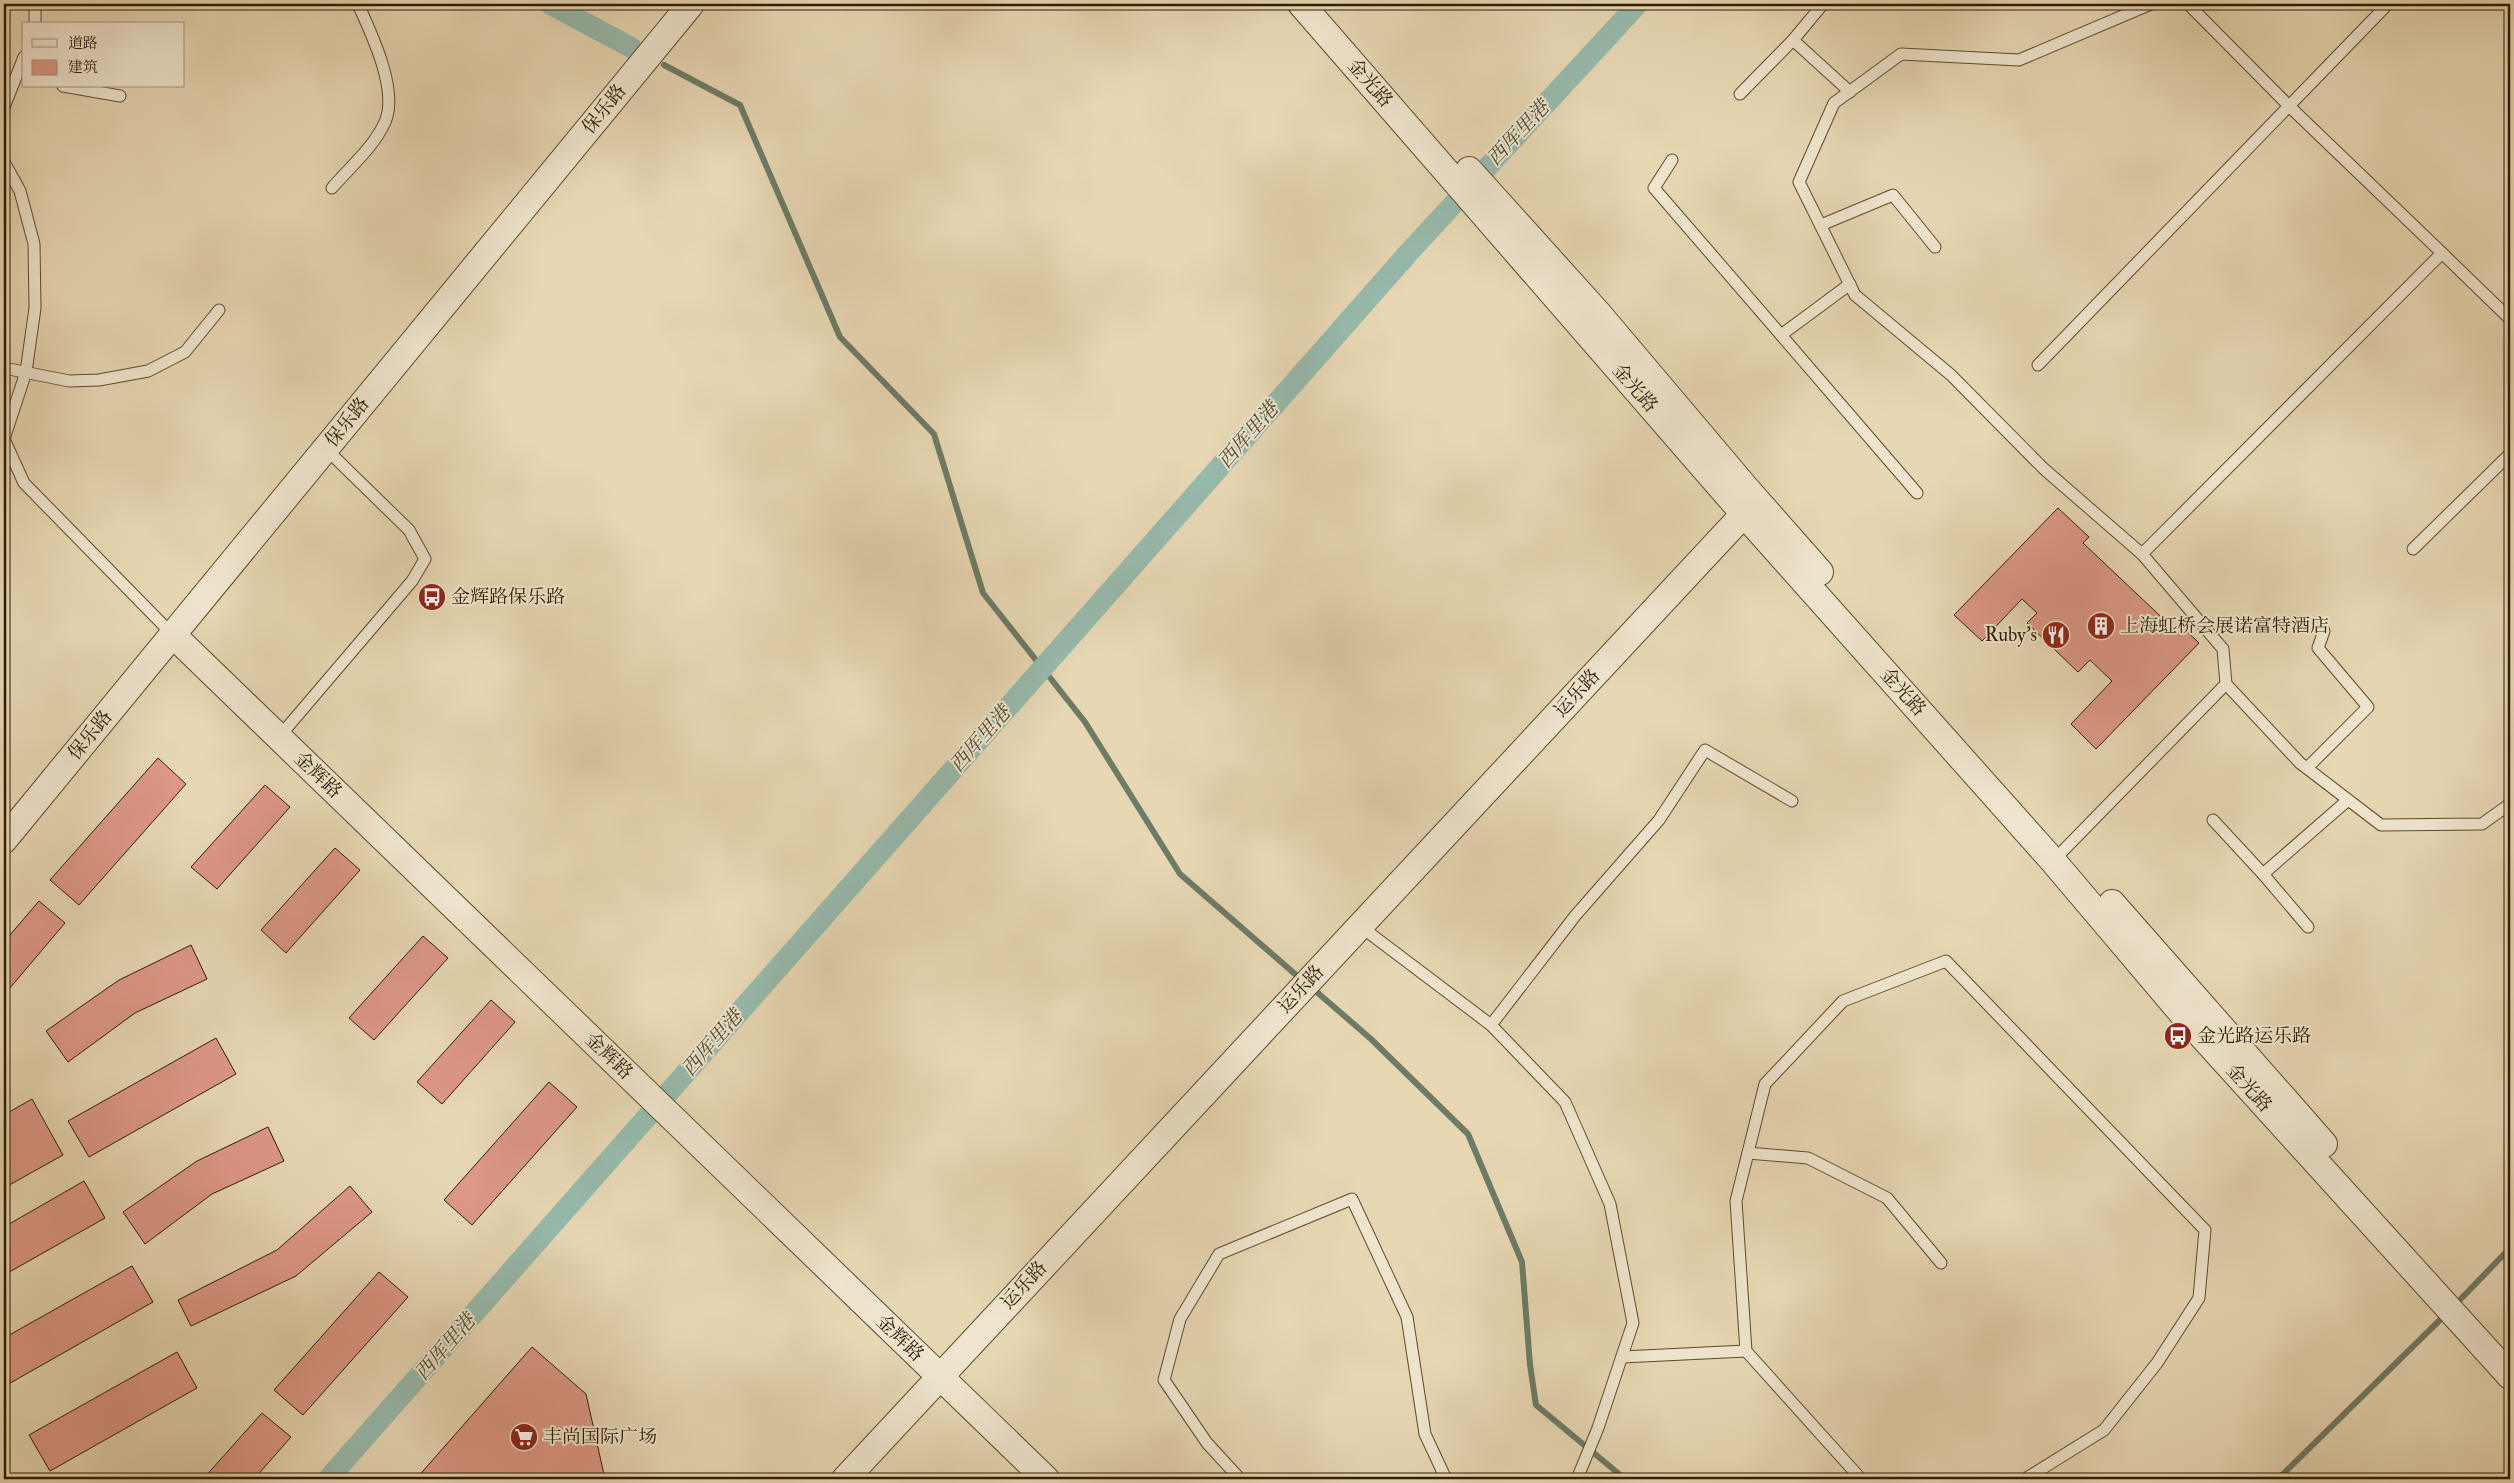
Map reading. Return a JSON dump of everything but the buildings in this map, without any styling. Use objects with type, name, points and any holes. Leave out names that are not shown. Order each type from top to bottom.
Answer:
[{"type":"street","name":"保乐路","points":[[4,840],[691,4]]},
{"type":"street","name":"金光路","points":[[1301,4],[1452,178],[1500,219]]},
{"type":"street","name":"金光路","points":[[1322,4],[1448,146],[1500,219],[1750,506],[2059,855],[2191,1024],[2447,1294],[2465,1314],[2510,1376]]},
{"type":"street","name":"运乐路","points":[[845,1479],[1750,506]]},
{"type":"street","name":"金辉路","points":[[172,634],[1046,1479]]},
{"type":"street","name":"金光路","points":[[2465,1314],[2510,1354]]},
{"type":"lane","points":[[35,4],[35,22]]},
{"type":"lane","points":[[332,188],[370,146],[386,120],[388,91],[379,50],[358,4]]},
{"type":"lane","points":[[1740,94],[1793,40],[1823,4]]},
{"type":"lane","points":[[2151,4],[2019,60],[1901,54],[1834,103],[1799,182],[1855,295],[1951,375],[2044,469],[2142,554],[2223,649],[2226,684],[2307,768],[2381,825],[2482,824],[2510,804]]},
{"type":"lane","points":[[2188,4],[2288,106],[2510,319]]},
{"type":"lane","points":[[2038,365],[2388,4]]},
{"type":"lane","points":[[1793,40],[1850,92]]},
{"type":"lane","points":[[4,107],[19,79],[22,66]]},
{"type":"lane","points":[[74,88],[120,96]]},
{"type":"lane","points":[[1672,160],[1654,188],[1917,493]]},
{"type":"lane","points":[[4,162],[20,191],[34,244],[34,308],[26,372],[4,439],[24,483],[172,634]]},
{"type":"lane","points":[[1821,225],[1893,195],[1935,247]]},
{"type":"lane","points":[[2142,554],[2442,254]]},
{"type":"lane","points":[[1781,335],[1850,284]]},
{"type":"lane","points":[[4,368],[69,381],[98,380],[148,371],[185,352],[219,310]]},
{"type":"lane","points":[[279,737],[412,581],[424,559],[409,530],[325,448]]},
{"type":"lane","points":[[2413,549],[2510,454]]},
{"type":"lane","points":[[2307,768],[2368,707],[2318,648],[2324,631]]},
{"type":"lane","points":[[2059,855],[2226,684]]},
{"type":"lane","points":[[1491,1025],[1575,916],[1659,820],[1705,750],[1792,800]]},
{"type":"lane","points":[[2263,874],[2348,800]]},
{"type":"lane","points":[[2213,820],[2263,874],[2308,927]]},
{"type":"lane","points":[[1360,926],[1491,1025],[1565,1102],[1610,1204],[1633,1324],[1595,1436],[1577,1479]]},
{"type":"lane","points":[[1861,1479],[1746,1351],[1736,1201],[1765,1084],[1843,1001],[1946,961],[2205,1230],[2199,1298],[2157,1363],[2104,1430],[2025,1479]]},
{"type":"lane","points":[[1748,1153],[1808,1158],[1887,1198],[1941,1263]]},
{"type":"lane","points":[[1240,1479],[1207,1443],[1164,1380],[1180,1318],[1218,1254],[1352,1199],[1407,1317],[1425,1434],[1446,1479]]},
{"type":"lane","points":[[1622,1357],[1746,1351]]},
{"type":"waterway","points":[[550,4],[632,48]]},
{"type":"waterway","name":"西厍里港","points":[[328,1479],[1411,250],[1638,4]]},
{"type":"waterway","points":[[664,65],[740,105],[840,337],[934,434],[983,593],[1085,722],[1180,874],[1303,981]]},
{"type":"waterway","points":[[1311,987],[1371,1039],[1468,1134],[1522,1262],[1530,1365],[1536,1405],[1625,1479]]},
{"type":"waterway","points":[[2454,1306],[2510,1248]]},
{"type":"waterway","points":[[2278,1479],[2447,1313]]},
{"type":"place","name":"金辉路保乐路","points":[[432,597]]},
{"type":"place","name":"上海虹桥会展诺富特酒店","points":[[2101,626]]},
{"type":"place","name":"Ruby's","points":[[2056,635]]},
{"type":"place","name":"金光路运乐路","points":[[2178,1036]]},
{"type":"place","name":"丰尚国际广场","points":[[524,1437]]}]
